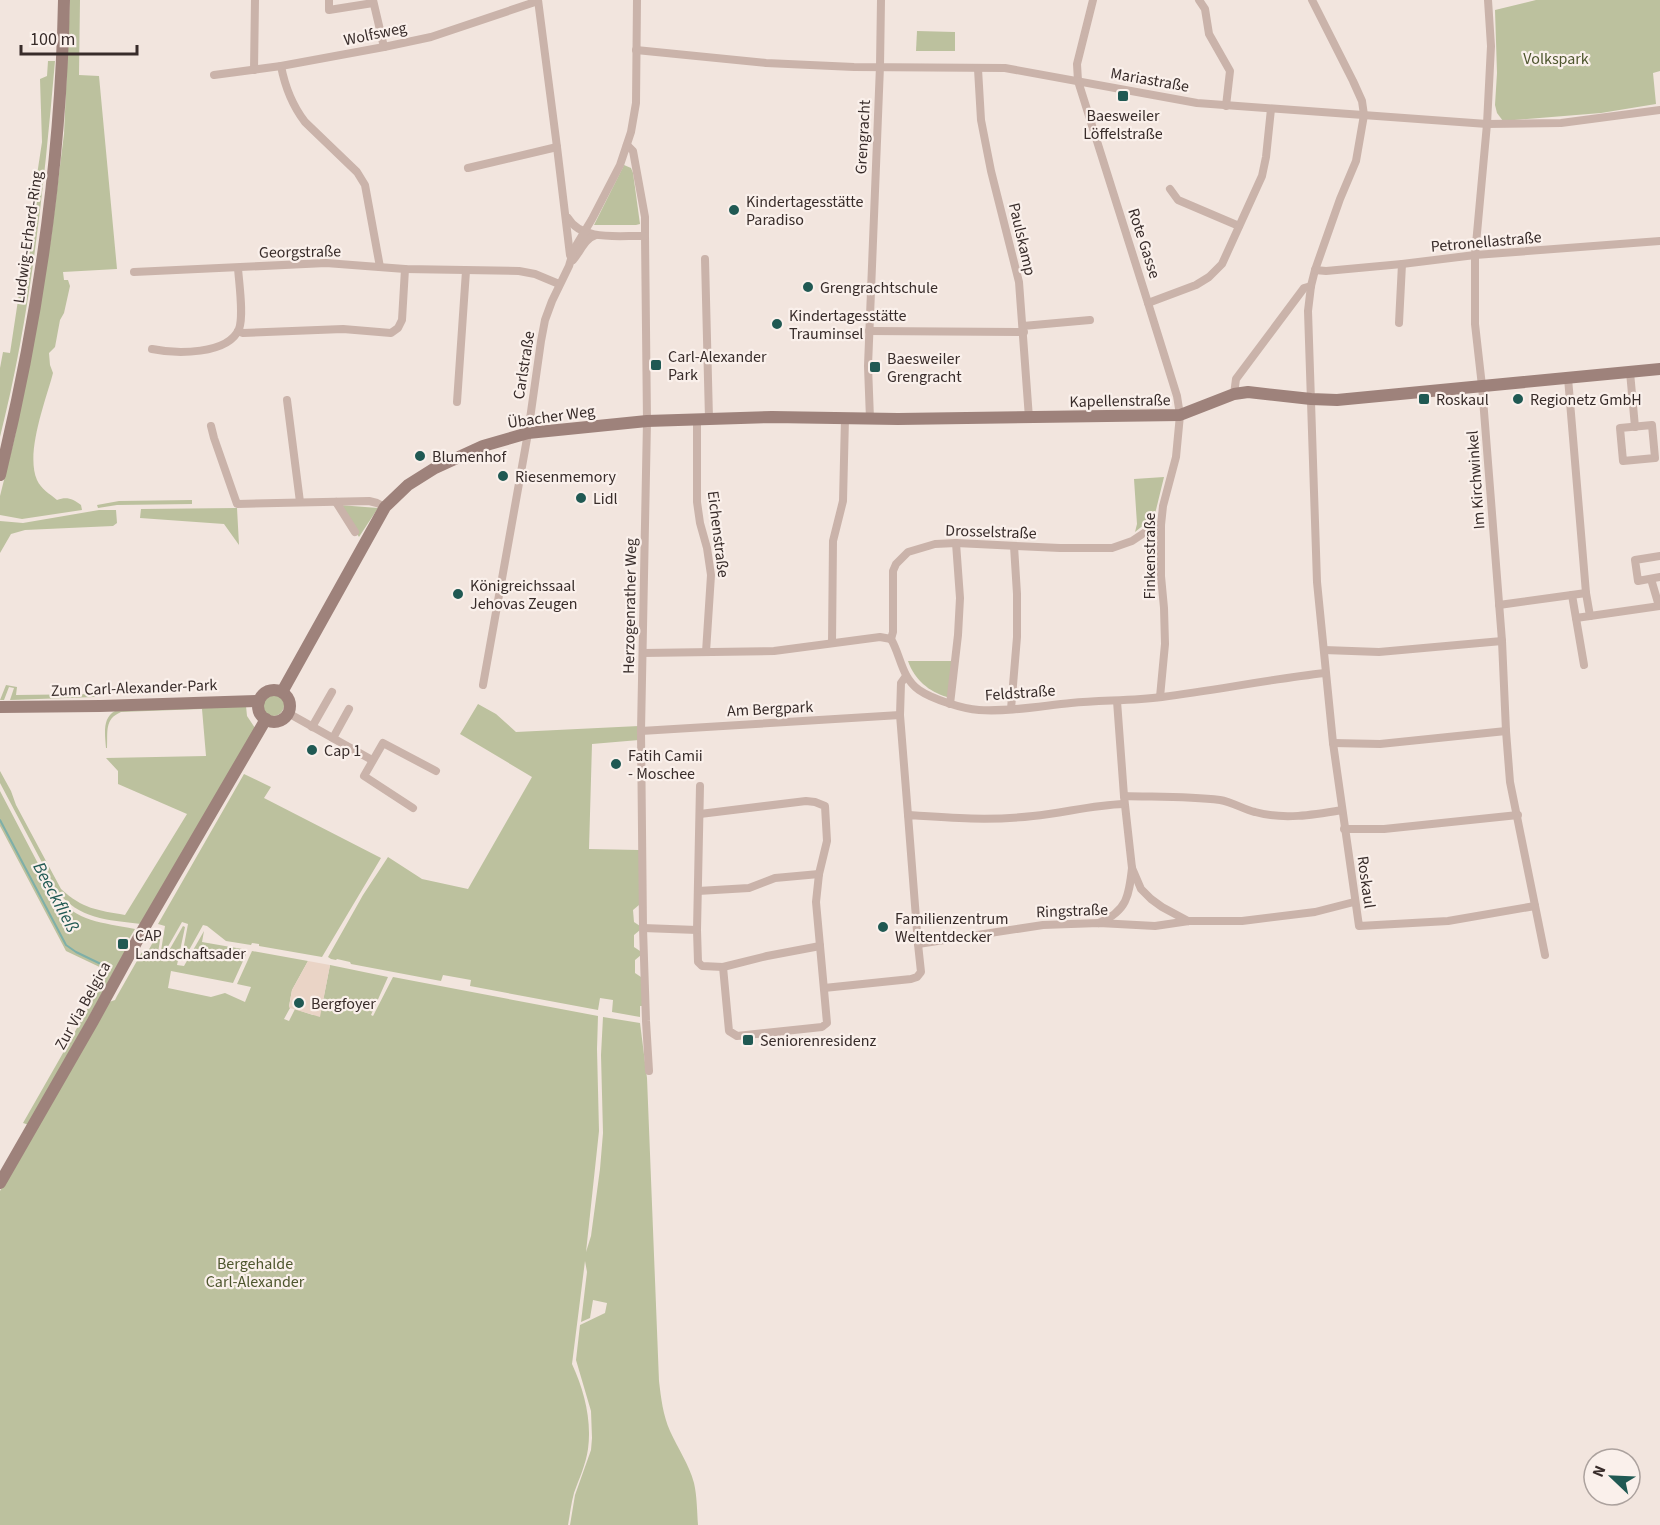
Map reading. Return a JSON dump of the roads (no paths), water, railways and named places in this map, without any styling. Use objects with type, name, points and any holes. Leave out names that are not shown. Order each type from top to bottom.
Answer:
[{"type":"street","name":"Ludwig-Erhard-Ring","points":[[0,475],[22,377],[45,246],[59,114],[64,0]]},
{"type":"street","points":[[254,70],[255,0]]},
{"type":"street","points":[[329,0],[329,10],[373,1],[384,48]]},
{"type":"street","name":"Carlstraße","points":[[569,266],[574,249],[620,165],[634,119],[637,0]]},
{"type":"street","name":"Grengracht","points":[[870,419],[868,366],[881,0]]},
{"type":"street","points":[[1078,81],[1077,64],[1093,0]]},
{"type":"street","points":[[1199,0],[1204,9],[1209,33],[1230,71],[1226,106]]},
{"type":"street","name":"Roskaul","points":[[1312,0],[1353,81],[1362,101],[1364,115],[1356,161],[1315,270],[1308,311],[1315,547],[1325,673],[1344,829],[1359,926],[1448,921],[1535,906]]},
{"type":"street","name":"Im Kirchwinkel","points":[[1488,0],[1491,46],[1475,255],[1475,324],[1502,641],[1510,782],[1545,955]]},
{"type":"street","points":[[538,1],[570,249],[569,266]]},
{"type":"street","name":"Wolfsweg","points":[[214,75],[384,48],[431,37],[538,1]]},
{"type":"street","name":"Mariastraße","points":[[636,50],[766,63],[854,67],[1005,68],[1170,99],[1226,106],[1486,124],[1561,123],[1660,110]]},
{"type":"street","points":[[281,66],[291,100],[299,114],[357,172],[365,185],[380,267]]},
{"type":"street","name":"Paulskamp","points":[[978,69],[981,120],[1018,282],[1029,418]]},
{"type":"street","name":"Rote Gasse","points":[[1078,81],[1177,396],[1180,415]]},
{"type":"street","points":[[1148,303],[1196,285],[1209,277],[1222,264],[1262,176],[1271,109]]},
{"type":"street","name":"Herzogenrather Weg","points":[[627,145],[633,151],[645,217],[647,421],[641,731],[643,928],[649,1071]]},
{"type":"street","points":[[468,168],[557,147]]},
{"type":"street","points":[[1170,189],[1178,200],[1239,226]]},
{"type":"street","points":[[565,210],[571,224],[579,230],[596,234],[645,236]]},
{"type":"street","name":"Carlstraße","points":[[483,685],[528,433],[545,320],[559,284],[569,266],[586,240],[596,234]]},
{"type":"street","name":"Petronellastraße","points":[[1315,270],[1326,271],[1475,255],[1660,241]]},
{"type":"street","name":"Eichenstraße","points":[[705,259],[703,419],[697,502],[711,575],[706,652]]},
{"type":"street","name":"Georgstraße","points":[[134,272],[326,263],[405,269],[519,272],[535,274],[559,284]]},
{"type":"street","points":[[1399,323],[1402,264]]},
{"type":"street","points":[[152,349],[164,352],[207,350],[223,345],[238,331],[241,321],[238,268]]},
{"type":"street","points":[[238,331],[243,333],[343,329],[391,333],[398,328],[402,320],[405,269]]},
{"type":"street","points":[[457,402],[466,271]]},
{"type":"street","points":[[1234,394],[1236,380],[1304,288],[1311,286]]},
{"type":"street","points":[[869,331],[1023,329],[1090,320]]},
{"type":"street","name":"Kapellenstraße","points":[[647,421],[772,417],[870,419],[1180,415],[1234,394],[1261,393],[1337,400],[1660,369]]},
{"type":"street","points":[[1630,372],[1635,427]]},
{"type":"street","points":[[1568,378],[1586,593],[1590,616]]},
{"type":"street","points":[[287,400],[300,502]]},
{"type":"street","name":"Finkenstraße","points":[[1160,697],[1165,644],[1161,525],[1163,506],[1176,457],[1180,415]]},
{"type":"street","points":[[832,643],[833,542],[843,501],[845,418]]},
{"type":"street","name":"Übacher Weg","points":[[385,507],[408,485],[435,468],[483,446],[528,433],[647,421]]},
{"type":"street","points":[[1652,425],[1655,458],[1623,461],[1620,428],[1635,427],[1652,425]]},
{"type":"street","points":[[211,426],[237,504],[369,501],[385,507],[282,692],[290,702],[288,713],[276,722],[266,719],[259,711],[259,701]]},
{"type":"street","points":[[336,502],[355,532]]},
{"type":"street","name":"Drosselstraße","points":[[891,639],[893,571],[896,564],[908,552],[934,544],[956,543],[1112,548],[1132,541],[1161,525]]},
{"type":"street","points":[[950,704],[960,598],[956,543]]},
{"type":"street","points":[[1011,709],[1017,637],[1014,546]]},
{"type":"street","points":[[1576,618],[1659,606],[1656,578],[1638,581],[1635,560],[1660,556]]},
{"type":"street","points":[[1499,605],[1586,593]]},
{"type":"street","points":[[1572,595],[1584,665]]},
{"type":"street","points":[[644,653],[774,651],[880,637],[891,639],[896,648],[906,676],[901,683],[900,715],[921,972],[917,977],[911,979],[824,988]]},
{"type":"street","points":[[1324,650],[1379,652],[1502,641]]},
{"type":"street","name":"Feldstraße","points":[[906,676],[920,690],[950,704],[978,710],[1160,697],[1278,678],[1325,673]]},
{"type":"street","name":"Zum Carl-Alexander-Park","points":[[3,707],[259,701],[266,692],[277,690],[282,692]]},
{"type":"street","points":[[312,727],[332,692]]},
{"type":"street","points":[[1099,923],[1118,912],[1125,901],[1132,868],[1124,800],[1117,701]]},
{"type":"street","points":[[333,738],[349,709]]},
{"type":"street","points":[[288,713],[372,760]]},
{"type":"street","name":"Am Bergpark","points":[[641,731],[900,715]]},
{"type":"street","name":"Zur Via Belgica","points":[[0,1183],[144,928],[266,719]]},
{"type":"street","points":[[1333,743],[1380,744],[1506,731]]},
{"type":"street","points":[[413,808],[363,776],[372,760],[383,743],[436,771]]},
{"type":"street","points":[[700,786],[698,962],[702,966],[723,967],[820,946]]},
{"type":"street","points":[[908,815],[990,820],[1034,816],[1124,800],[1179,796],[1223,801],[1271,816],[1310,816],[1342,810]]},
{"type":"street","points":[[700,814],[806,801],[825,806],[827,841],[819,874],[816,902],[827,1023],[822,1027],[737,1036],[729,1031],[723,967]]},
{"type":"street","points":[[1344,829],[1384,829],[1518,815]]},
{"type":"street","points":[[1132,868],[1141,889],[1151,899],[1189,921]]},
{"type":"street","points":[[698,891],[748,888],[776,878],[819,874]]},
{"type":"street","name":"Ringstraße","points":[[918,944],[1043,925],[1099,923],[1155,926],[1189,921],[1242,921],[1315,912],[1354,902]]},
{"type":"street","points":[[643,928],[697,930]]},
{"type":"waterway","name":"Beeckfließ","points":[[0,820],[66,945],[107,967]]},
{"type":"place","name":"Baesweiler Löffelstraße","points":[[1123,96]]},
{"type":"place","name":"Kindertagesstätte Paradiso","points":[[734,210]]},
{"type":"place","name":"Grengrachtschule","points":[[808,287]]},
{"type":"place","name":"Kindertagesstätte Trauminsel","points":[[777,324]]},
{"type":"place","name":"Carl-Alexander Park","points":[[656,365]]},
{"type":"place","name":"Baesweiler Grengracht","points":[[875,367]]},
{"type":"place","name":"Roskaul","points":[[1424,399]]},
{"type":"place","name":"Regionetz GmbH","points":[[1518,399]]},
{"type":"place","name":"Blumenhof","points":[[420,456]]},
{"type":"place","name":"Riesenmemory","points":[[503,476]]},
{"type":"place","name":"Lidl","points":[[581,498]]},
{"type":"place","name":"Königreichssaal Jehovas Zeugen","points":[[458,594]]},
{"type":"place","name":"Cap 1","points":[[312,750]]},
{"type":"place","name":"Fatih Camii - Moschee","points":[[616,764]]},
{"type":"place","name":"Familienzentrum Weltentdecker","points":[[883,927]]},
{"type":"place","name":"CAP Landschaftsader","points":[[123,944]]},
{"type":"place","name":"Bergfoyer","points":[[299,1003]]},
{"type":"place","name":"Seniorenresidenz","points":[[748,1040]]},
{"type":"park label","name":"Volkspark","points":[[1556,58]]},
{"type":"park label","name":"Bergehalde Carl-Alexander","points":[[255,1272]]}]
